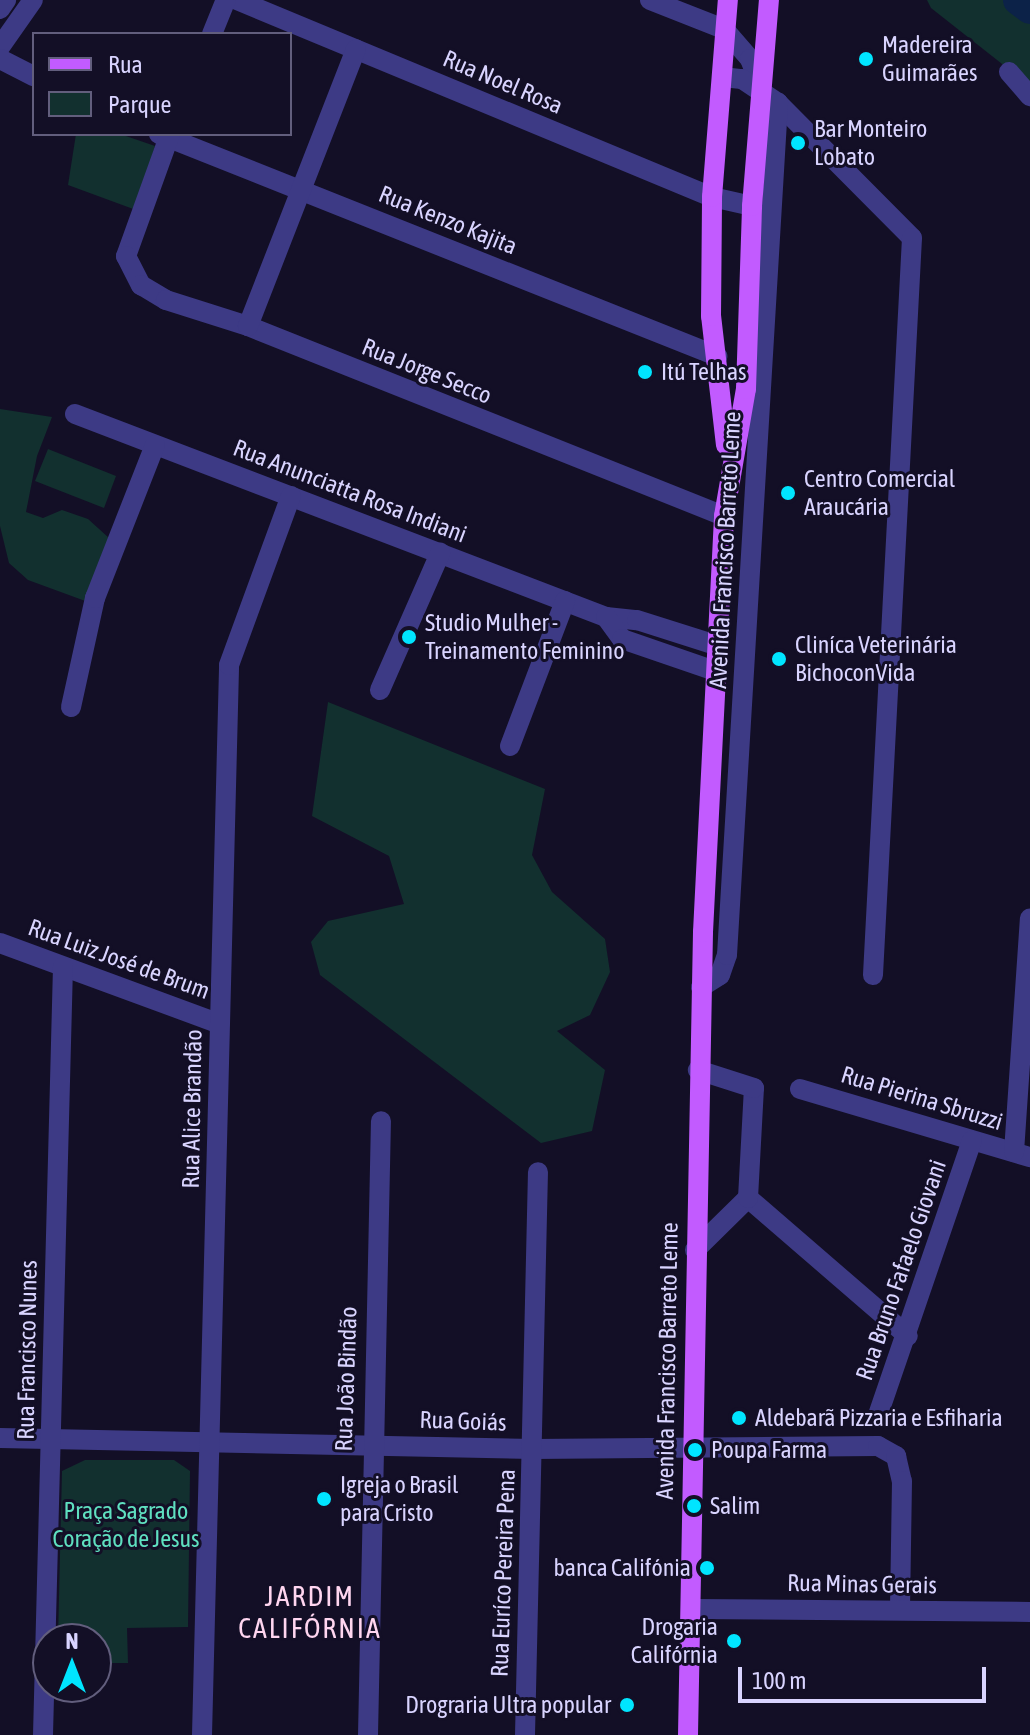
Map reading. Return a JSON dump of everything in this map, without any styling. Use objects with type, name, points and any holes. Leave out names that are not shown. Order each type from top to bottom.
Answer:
[{"type":"main road","name":"Avenida Francisco Barreto Leme","points":[[728,0],[712,197],[711,316],[728,477]]},
{"type":"main road","name":"Avenida Francisco Barreto Leme","points":[[688,1735],[693,1609],[690,1448],[698,1070],[716,645],[728,477],[746,389],[752,206],[769,0]]},
{"type":"street","points":[[0,9],[6,0]]},
{"type":"street","points":[[0,47],[33,0]]},
{"type":"street","points":[[213,32],[226,0]]},
{"type":"street","name":"Rua Noel Rosa","points":[[237,0],[712,197],[752,206]]},
{"type":"street","points":[[650,0],[724,29],[745,51],[762,90]]},
{"type":"street","points":[[248,326],[356,49]]},
{"type":"street","points":[[0,59],[32,75]]},
{"type":"street","points":[[1009,72],[1030,96]]},
{"type":"street","points":[[722,77],[762,90],[778,103],[912,238],[873,975]]},
{"type":"street","name":"Avenida Francisco Barreto Leme","points":[[701,987],[720,975],[727,955],[778,103]]},
{"type":"street","name":"Rua Jorge Secco","points":[[165,136],[126,256],[141,285],[724,516]]},
{"type":"street","name":"Rua Kenzo Kajita","points":[[168,136],[717,356]]},
{"type":"street","name":"Rua Anunciatta Rosa Indiani","points":[[75,414],[606,617],[637,620],[716,645]]},
{"type":"street","points":[[71,707],[95,598],[155,445]]},
{"type":"street","name":"Rua Alice Brandão","points":[[202,1735],[229,665],[291,496]]},
{"type":"street","points":[[380,690],[440,553]]},
{"type":"street","points":[[510,746],[565,601]]},
{"type":"street","name":"Rua Anunciatta Rosa Indiani","points":[[606,617],[622,639],[715,671]]},
{"type":"street","points":[[1022,1154],[1030,919]]},
{"type":"street","name":"Rua Luiz José de Brum","points":[[0,943],[220,1024]]},
{"type":"street","name":"Rua Francisco Nunes","points":[[43,1735],[63,967]]},
{"type":"street","points":[[695,1250],[748,1198],[754,1088],[698,1070]]},
{"type":"street","name":"Rua Pierina Sbruzzi","points":[[800,1089],[1022,1154]]},
{"type":"street","name":"Rua João Bindão","points":[[368,1735],[370,1444],[381,1121]]},
{"type":"street","name":"Rua Bruno Fafaelo Giovani","points":[[878,1415],[908,1336],[972,1141]]},
{"type":"street","name":"Rua Euríco Pereira Pena","points":[[525,1735],[538,1172]]},
{"type":"street","points":[[748,1198],[908,1336]]},
{"type":"street","name":"Rua Goiás","points":[[0,1438],[533,1449],[878,1446],[896,1456],[902,1481],[900,1610]]},
{"type":"street","name":"Rua Minas Gerais","points":[[693,1609],[1030,1612]]},
{"type":"green space","points":[[927,0],[1030,0],[1030,86],[931,8]]},
{"type":"green space","points":[[76,136],[126,136],[155,146],[136,210],[68,185]]},
{"type":"green space","points":[[0,409],[52,417],[37,456],[26,512],[43,518],[62,510],[88,519],[109,538],[88,602],[28,580],[9,563],[0,526]]},
{"type":"green space","points":[[48,449],[116,476],[104,508],[35,481]]},
{"type":"green space","points":[[328,702],[545,789],[532,855],[552,892],[605,939],[610,972],[590,1015],[557,1031],[605,1070],[592,1131],[541,1143],[320,975],[311,942],[328,921],[404,904],[389,856],[312,816]]},
{"type":"green space","name":"Praça Sagrado Coração de Jesus","points":[[85,1460],[174,1460],[190,1471],[188,1627],[127,1628],[128,1663],[112,1663],[112,1623],[58,1623],[62,1471]]},
{"type":"waterway","points":[[1018,0],[1030,9]]},
{"type":"place","name":"Madereira Guimarães","points":[[866,59]]},
{"type":"place","name":"Bar Monteiro Lobato","points":[[798,143]]},
{"type":"place","name":"Itú Telhas","points":[[645,372]]},
{"type":"place","name":"Centro Comercial Araucária","points":[[788,493]]},
{"type":"place","name":"Studio Mulher - Treinamento Feminino","points":[[409,637]]},
{"type":"place","name":"Cliníca Veterinária BichoconVida","points":[[779,659]]},
{"type":"place","name":"Aldebarã Pizzaria e Esfiharia","points":[[739,1418]]},
{"type":"place","name":"Poupa Farma","points":[[695,1450]]},
{"type":"place","name":"Igreja o Brasil para Cristo","points":[[324,1499]]},
{"type":"place","name":"Salim","points":[[694,1506]]},
{"type":"place","name":"banca Califónia","points":[[707,1568]]},
{"type":"place","name":"Drogaria Califórnia","points":[[734,1641]]},
{"type":"place","name":"Drograria Ultra popular","points":[[627,1705]]},
{"type":"district","name":"JARDIM CALIFÓRNIA","points":[[310,1612]]}]
